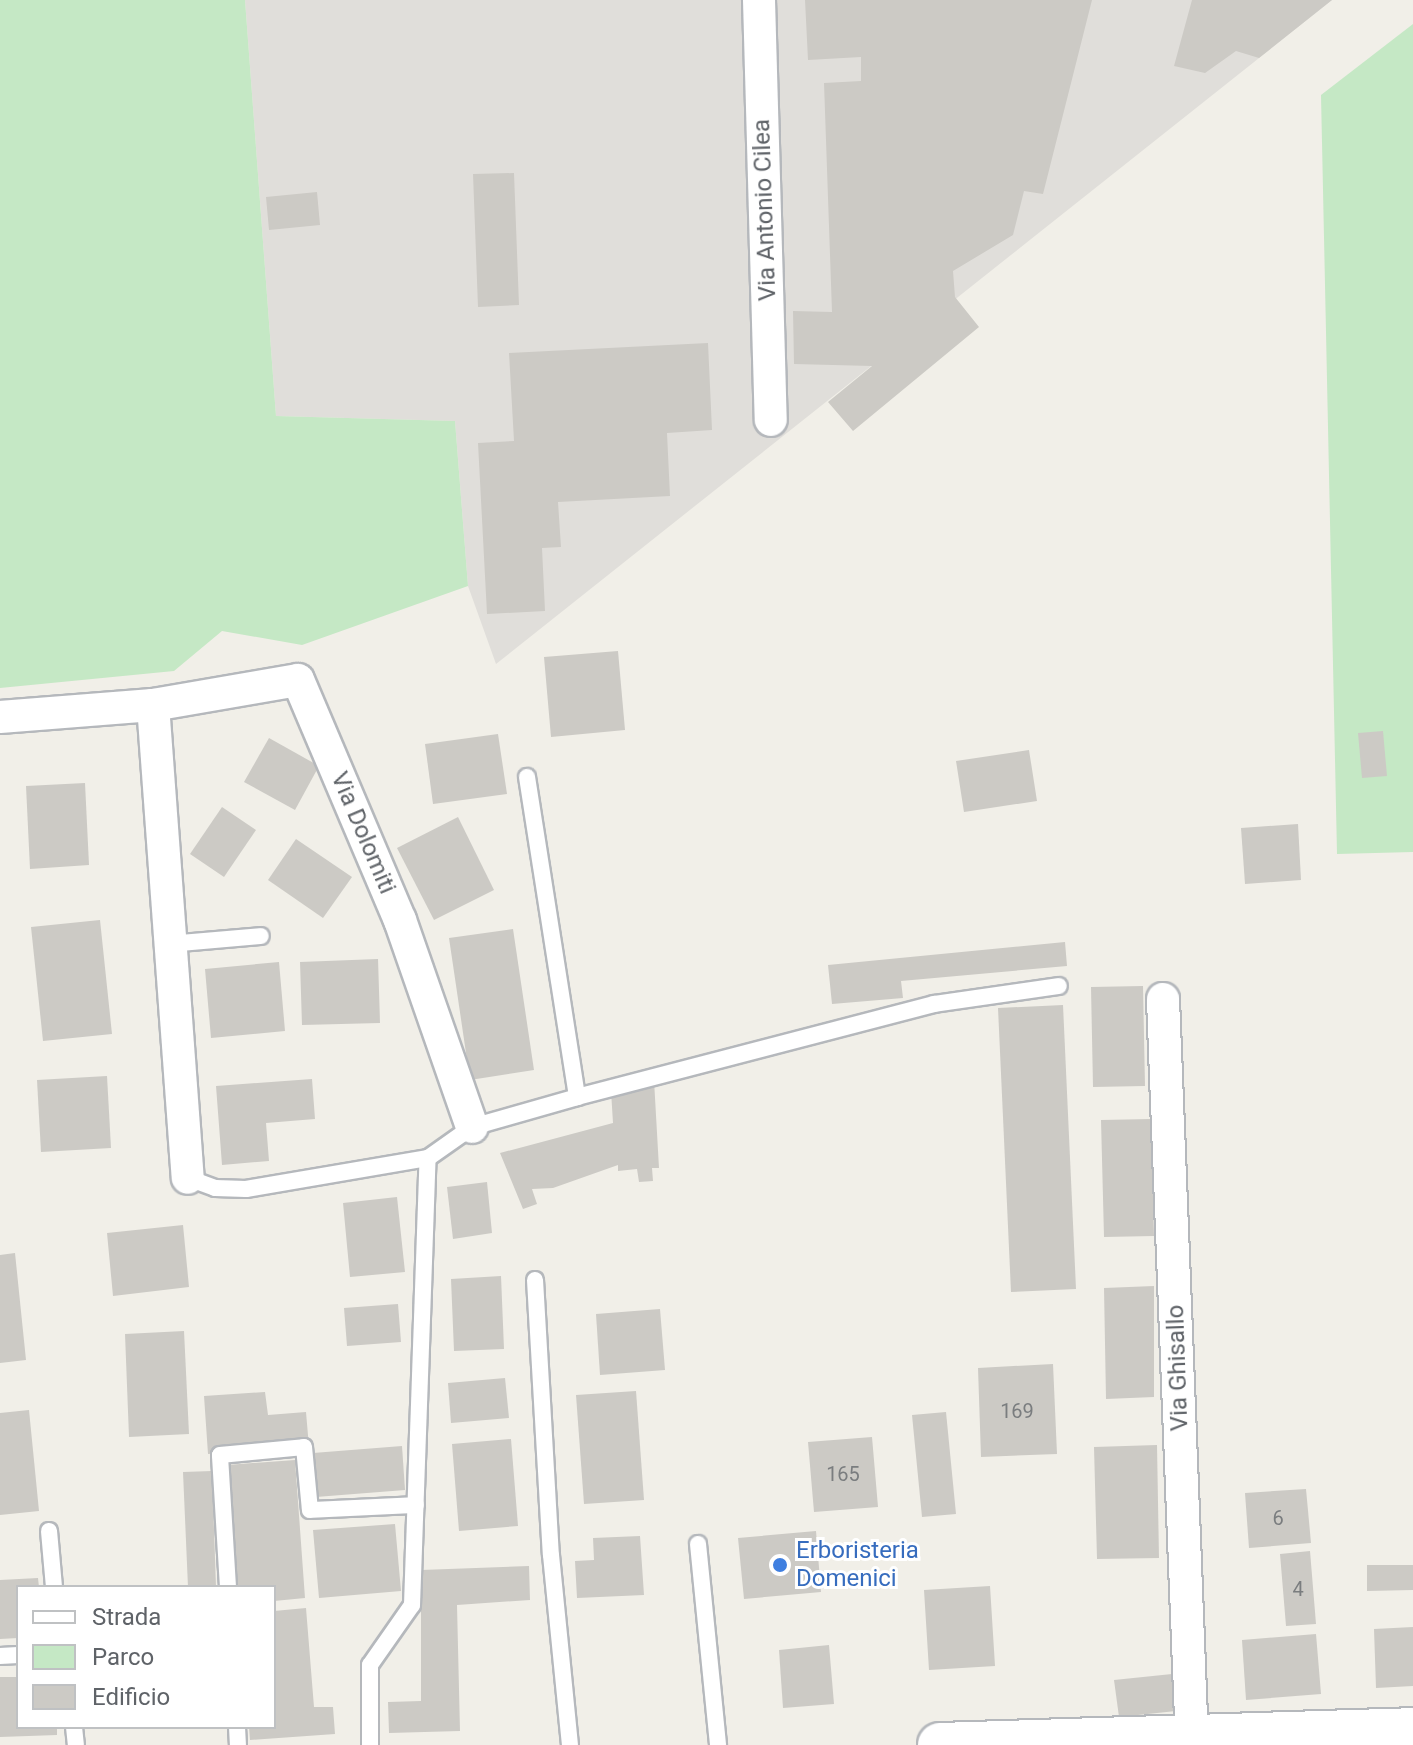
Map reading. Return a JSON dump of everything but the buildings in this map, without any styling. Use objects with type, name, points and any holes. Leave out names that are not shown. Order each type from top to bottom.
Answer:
[{"type":"main road","points":[[940,1745],[1329,1739],[1413,1730]]},
{"type":"street","name":"Via Antonio Cilea","points":[[759,0],[771,420]]},
{"type":"street","name":"Via Dolomiti","points":[[0,717],[153,705],[298,680],[400,920],[472,1127]]},
{"type":"street","points":[[153,705],[168,944],[188,1178]]},
{"type":"street","name":"Via Ghisallo","points":[[1163,999],[1192,1741]]},
{"type":"lane","points":[[527,777],[577,1097]]},
{"type":"lane","points":[[168,944],[261,936]]},
{"type":"lane","points":[[188,1178],[215,1188],[246,1189],[428,1158],[472,1127],[577,1097],[934,1004],[1059,986]]},
{"type":"lane","points":[[370,1745],[370,1665],[412,1605],[428,1158]]},
{"type":"lane","points":[[535,1280],[551,1555],[570,1745]]},
{"type":"lane","points":[[228,1585],[220,1455],[304,1447],[310,1510],[416,1505]]},
{"type":"lane","points":[[49,1531],[54,1585]]},
{"type":"lane","points":[[698,1544],[718,1745]]},
{"type":"shaded area","points":[[245,0],[1332,0],[496,664],[468,586],[455,421],[276,416]]},
{"type":"green space","points":[[0,0],[245,0],[276,416],[455,421],[468,586],[302,645],[222,631],[174,671],[0,688]]},
{"type":"green space","points":[[1413,24],[1413,852],[1337,854],[1321,95]]},
{"type":"place","name":"Erboristeria Domenici","points":[[780,1565]]}]
